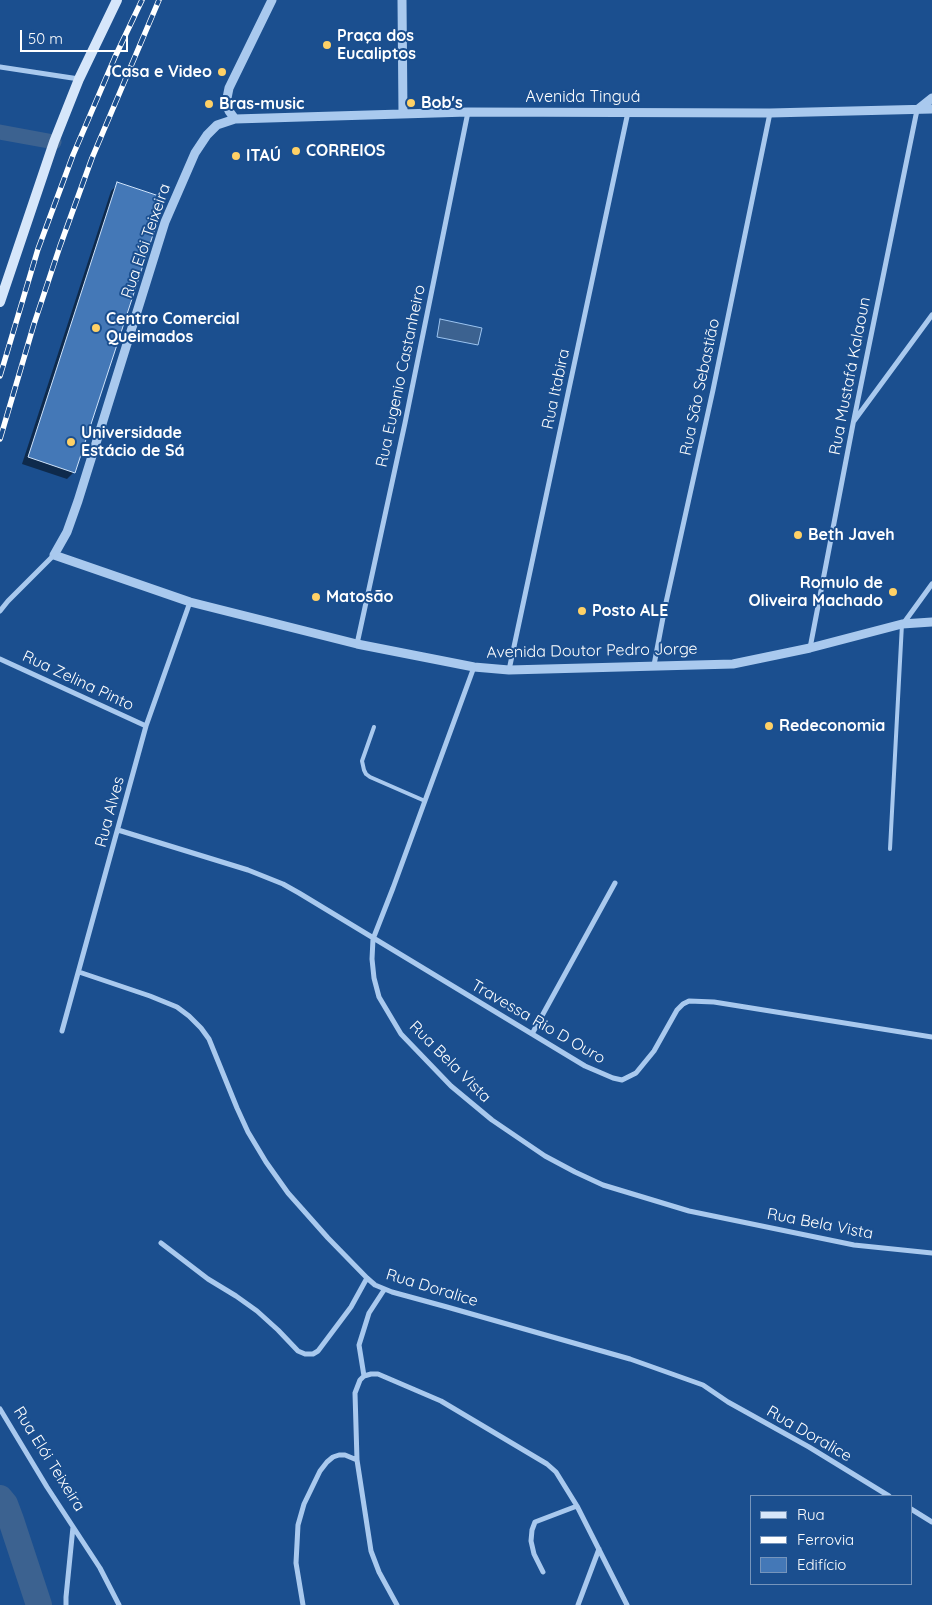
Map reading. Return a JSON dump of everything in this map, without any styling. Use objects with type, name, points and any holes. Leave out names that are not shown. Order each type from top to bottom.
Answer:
[{"type":"main road","points":[[0,302],[54,142],[79,80],[117,0]]},
{"type":"street","points":[[235,119],[226,103],[229,88],[272,0]]},
{"type":"street","points":[[402,0],[403,114]]},
{"type":"street","points":[[0,67],[79,80]]},
{"type":"street","points":[[916,110],[932,98]]},
{"type":"street","name":"Avenida Tinguá","points":[[235,119],[468,112],[770,113],[932,109]]},
{"type":"street","name":"Rua Mustafá Kalaoun","points":[[810,648],[916,110]]},
{"type":"street","name":"Rua Eugenio Castanheiro","points":[[357,644],[405,423],[468,112]]},
{"type":"street","name":"Rua Itabira","points":[[509,670],[628,112]]},
{"type":"street","name":"Rua São Sebastião","points":[[654,665],[770,113]]},
{"type":"street","name":"Rua Elói Teixeira","points":[[0,611],[54,555],[67,532],[165,222],[189,166],[206,134],[217,125],[235,119]]},
{"type":"street","points":[[853,424],[932,315]]},
{"type":"street","name":"Avenida Doutor Pedro Jorge","points":[[54,555],[190,602],[357,644],[474,668],[509,670],[733,664],[810,648],[902,624],[932,622]]},
{"type":"street","points":[[902,624],[932,584]]},
{"type":"street","name":"Rua Alves","points":[[62,1031],[146,726],[190,602]]},
{"type":"street","name":"Rua Zelina Pinto","points":[[0,659],[146,726]]},
{"type":"street","name":"Rua Bela Vista","points":[[474,668],[373,939],[372,959],[374,978],[380,997],[401,1034],[451,1086],[492,1120],[545,1156],[603,1185],[689,1211],[854,1245],[932,1253]]},
{"type":"street","name":"Travessa Rio D Ouro","points":[[118,830],[266,877],[299,893],[585,1066],[612,1078],[622,1080],[636,1073],[645,1063],[677,1010],[689,1001],[714,1002],[932,1037]]},
{"type":"street","points":[[532,1034],[615,883]]},
{"type":"street","name":"Rua Doralice","points":[[79,972],[150,996],[177,1008],[189,1016],[201,1028],[209,1040],[244,1124],[266,1162],[288,1193],[328,1238],[367,1278],[384,1290],[630,1359],[703,1384],[728,1402],[809,1447],[887,1495]]},
{"type":"street","points":[[161,1243],[208,1279],[257,1311],[298,1351],[305,1354],[312,1354],[318,1351],[351,1307],[367,1278]]},
{"type":"street","points":[[364,1376],[359,1345],[369,1313],[384,1290]]},
{"type":"street","points":[[397,1605],[378,1572],[371,1551],[357,1460],[355,1393],[360,1380],[364,1376],[371,1374],[378,1374],[442,1401],[547,1464],[556,1472],[577,1506],[627,1605]]},
{"type":"street","name":"Rua Elói Teixeira","points":[[0,1409],[47,1487],[100,1568],[119,1605]]},
{"type":"street","points":[[303,1605],[296,1563],[298,1525],[304,1504],[312,1485],[327,1462],[333,1457],[345,1455],[357,1460]]},
{"type":"street","points":[[543,1572],[534,1554],[531,1541],[535,1522],[577,1506]]},
{"type":"street","points":[[912,1510],[932,1522]]},
{"type":"street","points":[[66,1605],[73,1526]]},
{"type":"street","points":[[578,1605],[599,1549]]},
{"type":"lane","points":[[890,848],[902,624]]},
{"type":"lane","points":[[374,727],[362,761],[366,774],[426,801]]},
{"type":"water","points":[[440,319],[482,328],[478,345],[437,337]]},
{"type":"building","name":"Centro Comercial Queimados","points":[[117,182],[165,198],[75,473],[28,457]]},
{"type":"waterway","points":[[0,132],[54,142]]},
{"type":"waterway","points":[[0,1498],[5,1504],[11,1520],[39,1605]]},
{"type":"railway","points":[[0,376],[38,249],[73,155],[142,0]]},
{"type":"railway","points":[[0,439],[34,324],[60,246],[92,158],[159,0]]},
{"type":"place","name":"Praça dos Eucaliptos","points":[[327,45]]},
{"type":"place","name":"Casa e Video","points":[[222,72]]},
{"type":"place","name":"Bob's","points":[[411,103]]},
{"type":"place","name":"Bras-music","points":[[209,104]]},
{"type":"place","name":"CORREIOS","points":[[296,151]]},
{"type":"place","name":"ITAÚ","points":[[236,156]]},
{"type":"place","name":"Centro Comercial Queimados","points":[[96,328]]},
{"type":"place","name":"Universidade Estácio de Sá","points":[[71,442]]},
{"type":"place","name":"Beth Javeh","points":[[798,535]]},
{"type":"place","name":"Romulo de Oliveira Machado","points":[[893,592]]},
{"type":"place","name":"Matosão","points":[[316,597]]},
{"type":"place","name":"Posto ALE","points":[[582,611]]},
{"type":"place","name":"Redeconomia","points":[[769,726]]}]
